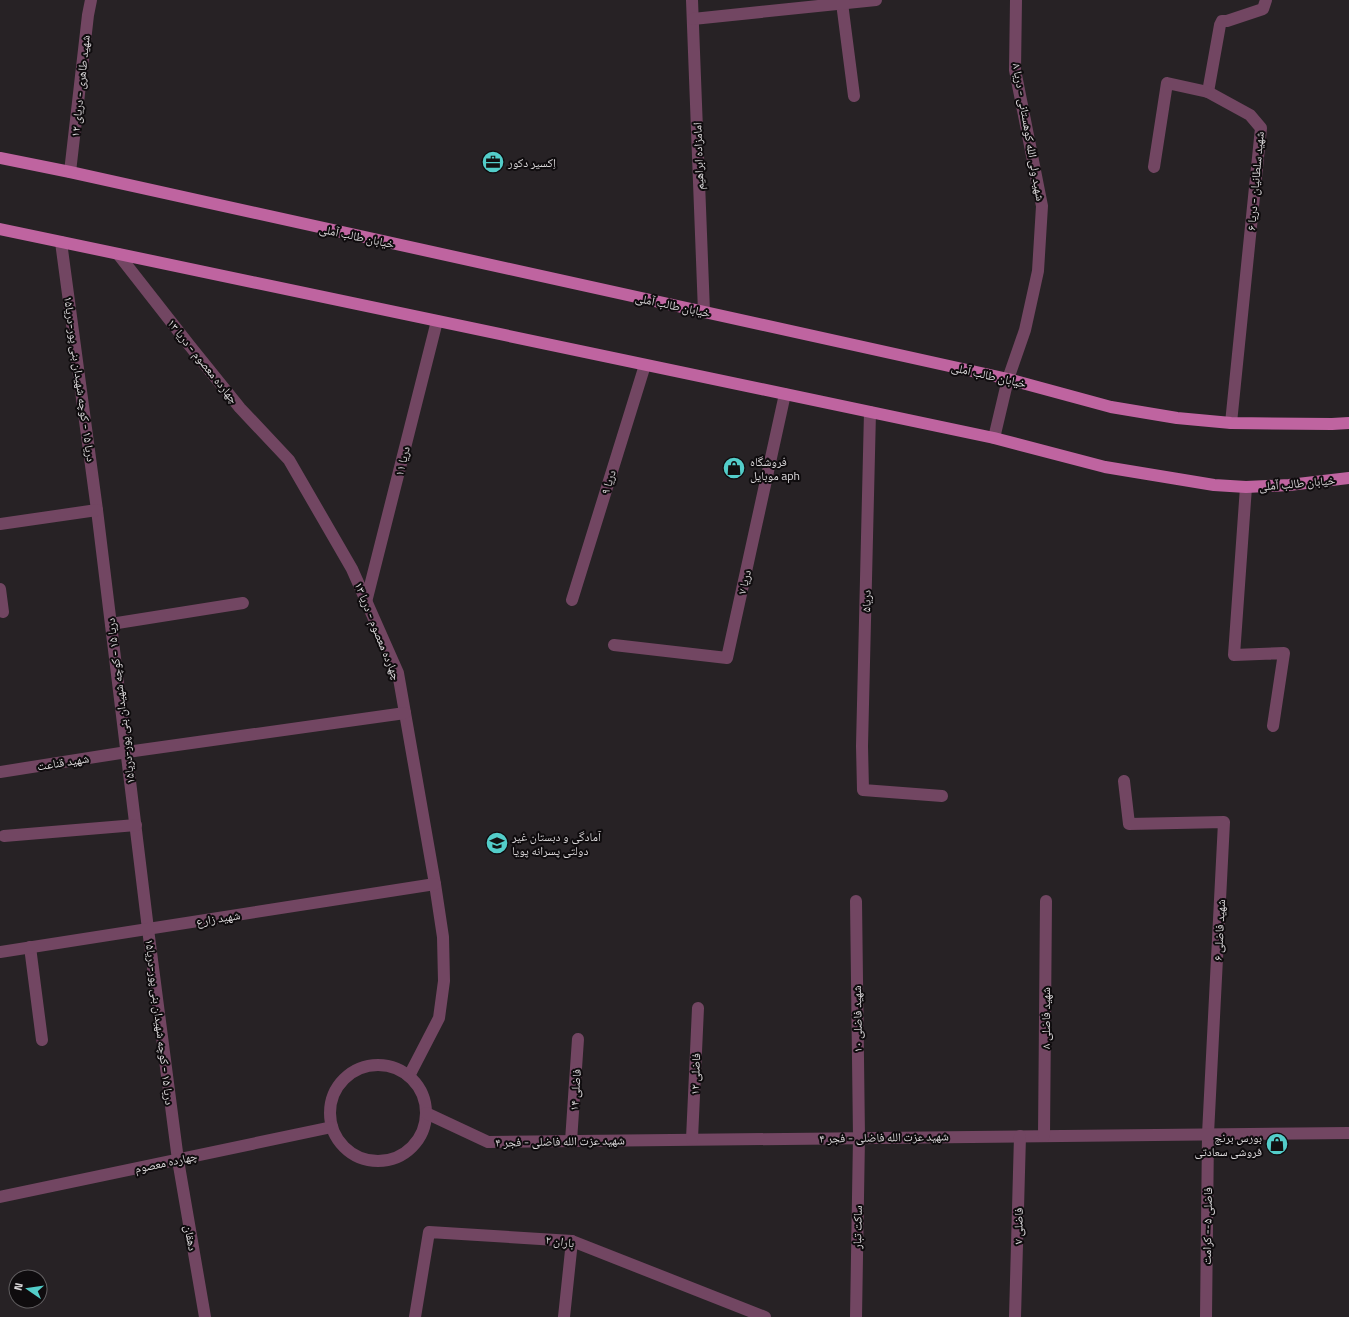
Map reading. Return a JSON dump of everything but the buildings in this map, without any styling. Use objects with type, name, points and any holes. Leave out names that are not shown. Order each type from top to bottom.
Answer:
[{"type":"main road","name":"خیابان طالب آملی","points":[[0,158],[70,172],[1008,379],[1111,407],[1177,418],[1231,423],[1332,424],[1349,422]]},
{"type":"main road","name":"خیابان طالب آملی","points":[[0,229],[994,438],[1105,467],[1214,484],[1246,487],[1289,485],[1349,478]]},
{"type":"street","name":"شهید طاهری - دریای ۱۲","points":[[70,172],[91,0]]},
{"type":"street","name":"امامزاده ابراهیم","points":[[692,0],[704,312]]},
{"type":"street","points":[[692,19],[876,0]]},
{"type":"street","name":"شهید ولی الله کوهستانی - دریا ۸","points":[[994,438],[1008,379],[1025,330],[1038,272],[1042,206],[1015,70],[1016,0]]},
{"type":"street","points":[[1208,92],[1222,21],[1227,21],[1263,9],[1266,0]]},
{"type":"street","points":[[842,4],[854,96]]},
{"type":"street","name":"شهید سلطانیان - دریا ۶","points":[[1154,167],[1167,83],[1208,92],[1250,115],[1262,128],[1231,423]]},
{"type":"street","name":"دریا ۱۵ - كوچه شهيدان بنی پور-دريا۱۵","points":[[61,242],[97,510],[178,1160]]},
{"type":"street","name":"چهارده معصوم - دریا ۱۳","points":[[118,254],[240,408],[289,460],[352,569],[398,673],[443,937],[444,981],[439,1018],[409,1076]]},
{"type":"street","name":"دریا ۱۱","points":[[366,602],[437,321]]},
{"type":"street","name":"دریا ۹","points":[[572,600],[645,365]]},
{"type":"street","name":"دریا ۷","points":[[614,644],[727,658],[785,394]]},
{"type":"street","name":"دریا۵","points":[[870,412],[862,746],[863,790],[942,796]]},
{"type":"street","points":[[1246,487],[1234,655],[1284,653],[1273,726]]},
{"type":"street","points":[[0,524],[97,510]]},
{"type":"street","points":[[0,589],[3,612]]},
{"type":"street","points":[[111,624],[243,603]]},
{"type":"street","name":"شهید قناعت","points":[[0,772],[127,752],[405,714]]},
{"type":"street","name":"شهید فاضلی ۶","points":[[1124,781],[1129,824],[1224,822],[1208,1134]]},
{"type":"street","points":[[4,836],[136,825]]},
{"type":"street","name":"شهید زارع","points":[[0,952],[435,884]]},
{"type":"street","name":"شهید فاضلی ۱۰","points":[[856,901],[859,1137]]},
{"type":"street","name":"شهید فاضلی ۸","points":[[1044,1136],[1046,901]]},
{"type":"street","points":[[30,947],[42,1040]]},
{"type":"street","name":"فاضلی ۱۲","points":[[692,1139],[698,1008]]},
{"type":"street","name":"فاضلی ۱۴","points":[[571,1141],[578,1039]]},
{"type":"street","points":[[381,1065],[396,1068],[409,1076],[420,1089],[426,1104],[426,1112],[424,1128],[417,1141],[406,1152],[393,1159],[378,1161],[363,1158],[350,1151],[339,1140],[332,1127],[331,1112],[333,1096],[341,1083],[352,1073],[366,1067],[381,1065]]},
{"type":"street","name":"شهید عزت الله فاضلی - فجر ۴","points":[[426,1112],[488,1142],[1349,1133]]},
{"type":"street","name":"چهارده معصوم","points":[[0,1197],[332,1127]]},
{"type":"street","name":"فاضلی ۵-- کرامت","points":[[1206,1317],[1208,1134]]},
{"type":"street","name":"فاضلی ۷","points":[[1015,1317],[1020,1136]]},
{"type":"street","name":"ساکت تبار","points":[[856,1317],[859,1137]]},
{"type":"street","name":"دهقان","points":[[178,1160],[205,1317]]},
{"type":"street","name":"باران ۲","points":[[415,1317],[428,1232],[572,1241],[765,1317]]},
{"type":"street","points":[[564,1317],[572,1241]]},
{"type":"place","name":"اِکسیر دکور","points":[[493,162]]},
{"type":"place","name":"فروشگاه موبایل aph","points":[[734,468]]},
{"type":"place","name":"آمادگی و دبستان غیر دولتی پسرانه پویا","points":[[497,843]]},
{"type":"place","name":"بورس برنج فروشی سعادتی","points":[[1277,1144]]}]
